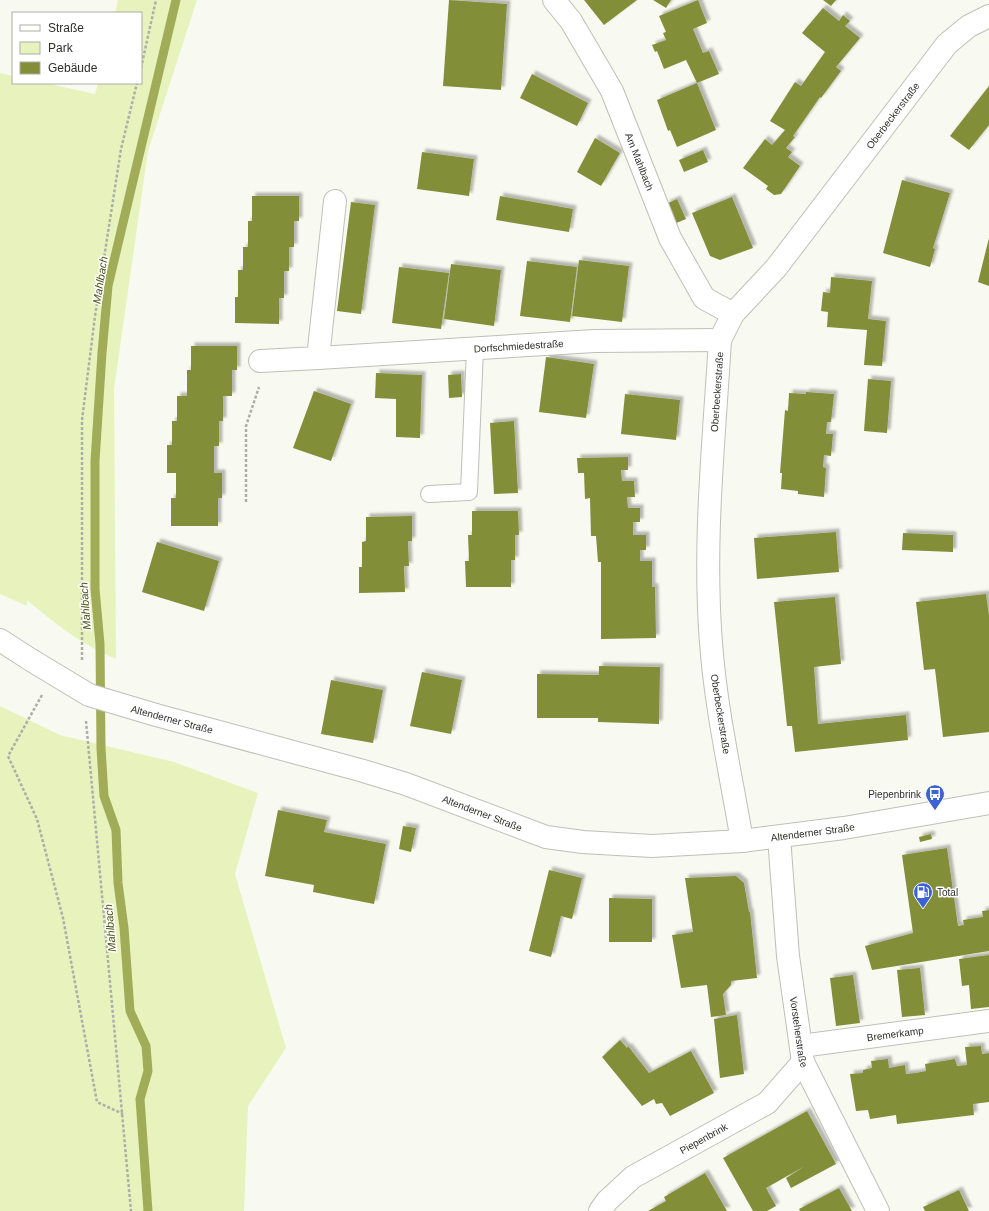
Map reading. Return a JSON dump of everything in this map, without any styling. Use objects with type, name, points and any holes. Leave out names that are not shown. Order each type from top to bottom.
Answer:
[{"type":"street","name":"Am Mahlbach","points":[[554,0],[571,21],[612,91],[670,238],[704,298],[733,314]]},
{"type":"street","name":"Oberbeckerstraße","points":[[742,841],[717,702],[708,591],[710,501],[720,340],[733,314],[776,268],[947,44],[969,26],[989,16]]},
{"type":"street","points":[[318,358],[336,201]]},
{"type":"street","name":"Dorfschmiedestraße","points":[[264,361],[594,341],[720,340]]},
{"type":"street","name":"Altenderner Straße","points":[[0,640],[89,695],[406,784],[546,837],[584,842],[652,846],[742,841],[779,837],[989,803]]},
{"type":"street","name":"Vorsteherstraße","points":[[779,837],[788,956],[802,1054],[878,1211]]},
{"type":"street","name":"Bremerkamp","points":[[802,1054],[989,1021]]},
{"type":"street","name":"Piepenbrink","points":[[600,1211],[607,1201],[633,1177],[767,1103],[802,1054]]},
{"type":"lane","points":[[429,494],[469,492],[475,349]]},
{"type":"path","points":[[142,63],[156,0]]},
{"type":"path","points":[[82,664],[82,420],[95,316],[122,149],[137,84]]},
{"type":"path","points":[[246,502],[246,426],[264,361]]},
{"type":"path","points":[[35,708],[8,756],[37,820],[63,918],[97,1102],[123,1114]]},
{"type":"path","points":[[86,717],[131,1211]]},
{"type":"green space","points":[[118,0],[197,0],[148,151],[114,389],[116,659],[69,633],[27,600],[27,606],[0,594],[0,73],[12,76],[12,84],[50,84],[95,94],[98,84],[142,84],[142,12],[115,12]]},
{"type":"green space","points":[[0,706],[60,735],[174,762],[258,793],[235,874],[286,1048],[248,1106],[244,1211],[0,1211]]},
{"type":"building","points":[[449,0],[507,4],[501,90],[443,86]]},
{"type":"building","points":[[584,0],[637,0],[604,25]]},
{"type":"building","points":[[653,0],[671,0],[666,8]]},
{"type":"building","points":[[698,0],[707,23],[693,29],[703,53],[709,51],[719,74],[697,83],[686,60],[664,69],[657,51],[655,52],[652,45],[666,40],[663,33],[666,32],[659,16]]},
{"type":"building","points":[[823,0],[836,0],[831,6]]},
{"type":"building","points":[[823,8],[839,21],[843,15],[850,21],[845,26],[860,38],[836,67],[841,71],[821,98],[820,97],[793,136],[795,137],[786,148],[792,152],[788,157],[800,166],[781,194],[774,195],[766,189],[768,186],[743,168],[765,139],[772,145],[785,130],[770,121],[795,82],[801,86],[825,52],[802,33]]},
{"type":"building","points":[[532,74],[588,103],[577,126],[520,98]]},
{"type":"building","points":[[697,83],[716,130],[677,147],[670,130],[668,131],[657,100]]},
{"type":"building","points":[[989,86],[989,125],[969,150],[950,136]]},
{"type":"building","points":[[595,138],[620,153],[601,186],[577,172]]},
{"type":"building","points":[[703,150],[708,162],[684,172],[679,160]]},
{"type":"building","points":[[422,152],[474,159],[469,196],[417,189]]},
{"type":"building","points":[[902,180],[950,193],[933,248],[935,249],[930,267],[883,253]]},
{"type":"building","points":[[252,196],[299,196],[299,221],[294,221],[294,247],[289,247],[289,271],[284,271],[284,298],[279,298],[279,324],[235,323],[235,297],[238,297],[238,270],[243,270],[243,247],[248,247],[248,221],[252,221]]},
{"type":"building","points":[[500,196],[573,209],[569,232],[496,220]]},
{"type":"building","points":[[732,197],[753,248],[720,260],[710,256],[692,213]]},
{"type":"building","points":[[677,199],[686,219],[674,224],[666,204]]},
{"type":"building","points":[[351,202],[375,205],[361,314],[337,311]]},
{"type":"building","points":[[989,238],[989,286],[978,282]]},
{"type":"building","points":[[579,260],[629,266],[622,322],[572,316]]},
{"type":"building","points":[[527,261],[577,267],[570,322],[520,316]]},
{"type":"building","points":[[451,264],[501,270],[494,326],[444,319]]},
{"type":"building","points":[[399,267],[449,273],[441,329],[392,323]]},
{"type":"building","points":[[831,277],[872,281],[868,319],[886,321],[882,366],[864,365],[867,330],[827,327],[828,312],[821,311],[823,292],[830,293]]},
{"type":"building","points":[[191,346],[237,346],[237,370],[232,370],[232,396],[223,396],[223,421],[219,421],[219,446],[214,446],[214,473],[222,473],[222,498],[218,498],[218,526],[171,526],[171,498],[176,498],[176,473],[167,473],[167,445],[172,445],[172,421],[177,421],[177,396],[187,396],[187,370],[191,370]]},
{"type":"building","points":[[546,357],[594,364],[586,418],[539,412]]},
{"type":"building","points":[[376,373],[422,375],[420,438],[396,437],[396,399],[375,398]]},
{"type":"building","points":[[461,374],[462,397],[449,398],[448,375]]},
{"type":"building","points":[[868,379],[891,381],[887,433],[864,431]]},
{"type":"building","points":[[314,391],[351,404],[331,461],[293,448]]},
{"type":"building","points":[[806,392],[834,394],[831,422],[827,422],[826,434],[833,434],[831,456],[824,455],[823,467],[826,468],[824,497],[798,494],[798,491],[781,489],[782,473],[780,473],[785,410],[788,411],[789,393],[806,394]]},
{"type":"building","points":[[625,394],[680,400],[676,440],[621,434]]},
{"type":"building","points":[[514,421],[518,493],[494,494],[490,423]]},
{"type":"building","points":[[628,457],[628,470],[621,470],[622,481],[634,481],[635,497],[627,497],[628,508],[640,508],[640,522],[633,522],[633,535],[646,535],[646,550],[640,550],[640,561],[652,561],[652,587],[655,587],[656,638],[601,639],[601,562],[598,562],[596,536],[591,536],[590,498],[585,499],[584,473],[578,473],[577,458]]},
{"type":"building","points":[[472,511],[518,511],[519,535],[515,535],[515,560],[511,560],[511,587],[466,587],[465,561],[469,561],[468,535],[472,535]]},
{"type":"building","points":[[412,516],[412,541],[408,541],[409,566],[404,566],[405,592],[359,593],[359,567],[362,567],[362,542],[366,541],[366,517]]},
{"type":"building","points":[[836,532],[839,572],[757,579],[754,538]]},
{"type":"building","points":[[903,533],[953,535],[953,552],[902,550]]},
{"type":"building","points":[[157,542],[219,561],[204,611],[142,592]]},
{"type":"building","points":[[986,594],[989,616],[989,732],[943,737],[935,669],[924,670],[916,602]]},
{"type":"building","points":[[835,597],[841,664],[814,667],[818,724],[906,715],[908,740],[795,752],[792,726],[787,726],[774,602]]},
{"type":"building","points":[[599,666],[660,667],[659,724],[598,722],[598,718],[537,718],[537,674],[599,675]]},
{"type":"building","points":[[422,672],[462,680],[451,734],[410,726]]},
{"type":"building","points":[[331,680],[383,690],[373,743],[321,734]]},
{"type":"building","points":[[278,810],[327,820],[324,832],[386,844],[374,904],[313,892],[314,885],[265,876]]},
{"type":"building","points":[[403,826],[416,828],[411,852],[399,849]]},
{"type":"building","points":[[931,834],[932,839],[920,842],[919,837]]},
{"type":"building","points":[[947,848],[958,926],[964,925],[963,920],[983,917],[982,911],[989,910],[989,951],[872,970],[865,946],[913,933],[902,855]]},
{"type":"building","points":[[549,870],[582,878],[572,919],[561,916],[551,957],[529,951]]},
{"type":"building","points":[[736,876],[744,883],[750,912],[757,978],[731,981],[731,985],[723,994],[726,1015],[711,1017],[707,985],[681,988],[672,935],[693,932],[685,878]]},
{"type":"building","points":[[609,898],[652,899],[652,942],[609,942]]},
{"type":"building","points":[[989,955],[989,1007],[971,1009],[969,985],[962,986],[959,959]]},
{"type":"building","points":[[920,968],[925,1015],[902,1017],[897,970]]},
{"type":"building","points":[[853,975],[860,1023],[836,1026],[830,978]]},
{"type":"building","points":[[737,1015],[744,1074],[720,1078],[714,1019]]},
{"type":"building","points":[[620,1040],[627,1048],[628,1046],[649,1073],[691,1051],[714,1093],[670,1116],[662,1103],[656,1104],[654,1099],[642,1106],[602,1057]]},
{"type":"building","points":[[981,1046],[982,1054],[989,1053],[989,1102],[973,1104],[974,1115],[897,1124],[896,1115],[870,1119],[868,1110],[856,1111],[850,1074],[863,1073],[863,1070],[872,1068],[871,1061],[888,1059],[889,1068],[905,1065],[906,1074],[916,1073],[926,1071],[925,1064],[955,1059],[957,1066],[967,1065],[965,1047]]},
{"type":"building","points":[[807,1111],[836,1164],[791,1188],[786,1178],[805,1166],[766,1188],[776,1206],[767,1211],[753,1211],[723,1158]]},
{"type":"building","points":[[705,1173],[727,1211],[648,1211],[666,1201],[664,1197]]},
{"type":"building","points":[[839,1188],[852,1211],[800,1211],[799,1209]]},
{"type":"building","points":[[959,1190],[969,1211],[925,1211],[923,1207]]},
{"type":"waterway","name":"Mahlbach","points":[[148,1211],[140,1099],[148,1071],[146,1046],[130,1011],[124,928],[118,883],[116,830],[104,796],[101,748],[100,644],[95,589],[95,461],[108,286],[176,0]]},
{"type":"place","name":"Piepenbrink","points":[[935,811]]},
{"type":"place","name":"Total","points":[[923,909]]}]
